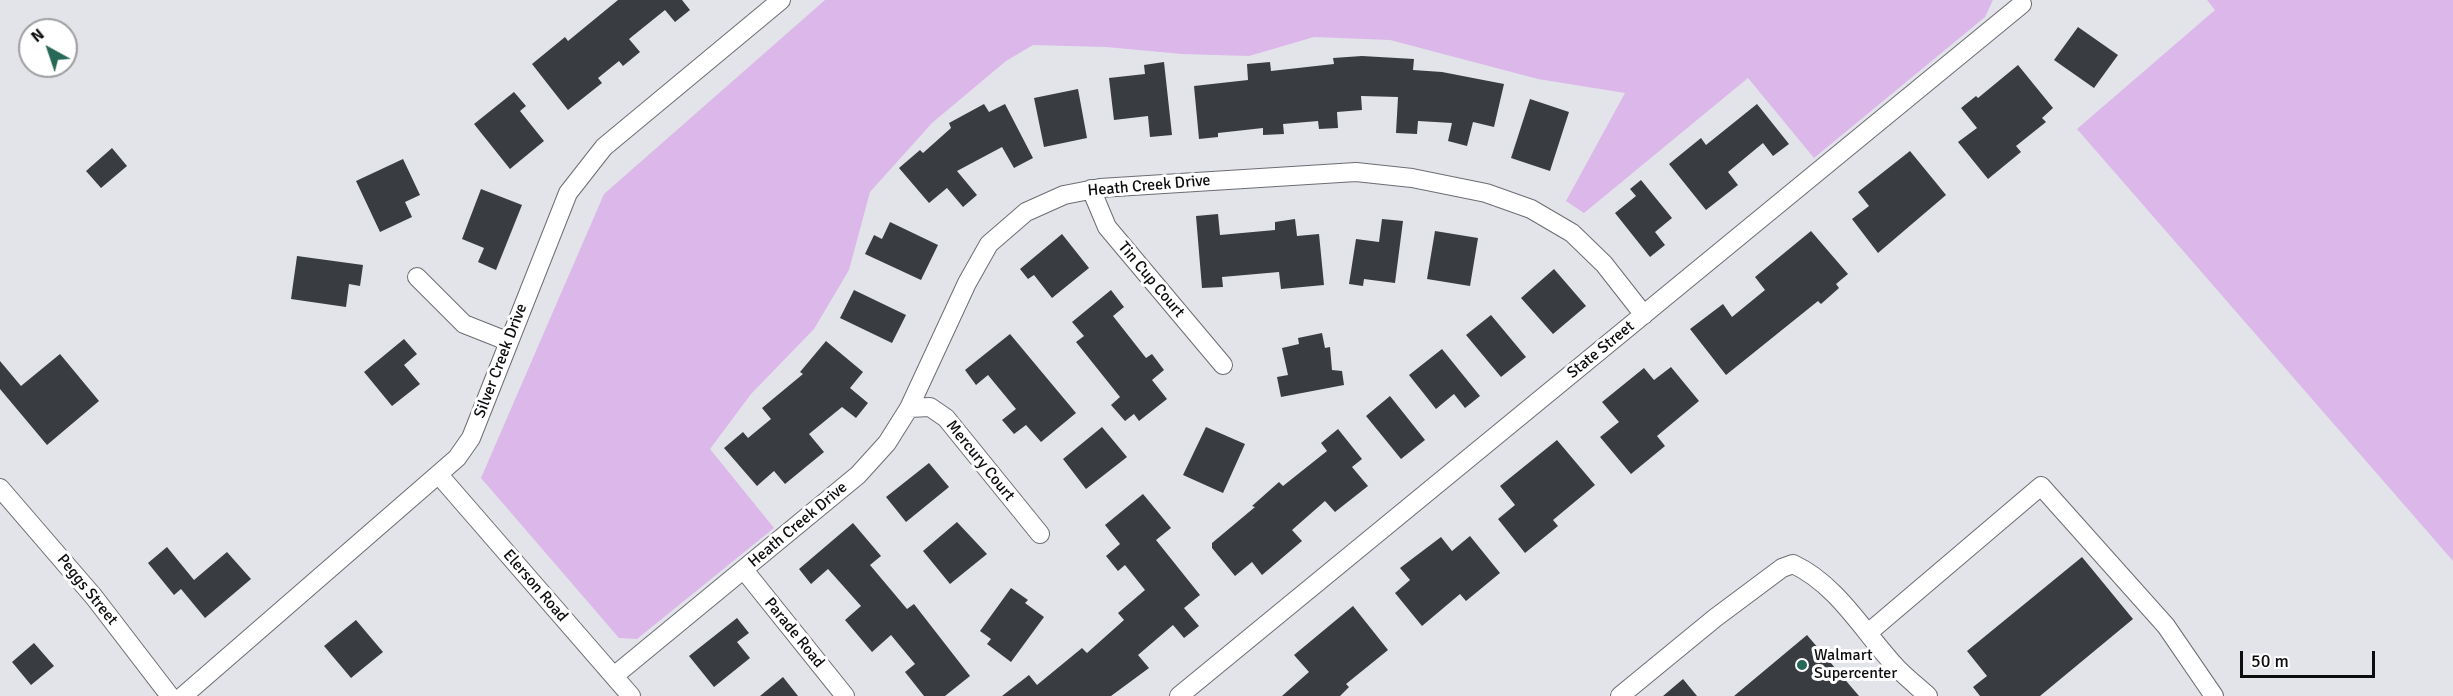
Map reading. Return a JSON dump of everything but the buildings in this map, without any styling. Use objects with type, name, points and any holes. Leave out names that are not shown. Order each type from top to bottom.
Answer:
[{"type":"street","name":"Silver Creek Drive","points":[[183,696],[457,458],[471,438],[507,341],[568,193],[604,147],[781,0]]},
{"type":"street","name":"State Street","points":[[1179,696],[2022,4]]},
{"type":"street","name":"Heath Creek Drive","points":[[615,676],[858,475],[888,443],[909,408],[967,283],[989,244],[1026,212],[1064,195],[1091,189],[1356,172],[1412,178],[1486,193],[1531,209],[1572,233],[1604,264],[1644,315]]},
{"type":"street","name":"Tin Cup Court","points":[[1091,189],[1107,227],[1223,365]]},
{"type":"street","points":[[417,277],[464,324],[507,341]]},
{"type":"street","name":"Mercury Court","points":[[909,408],[930,407],[946,418],[1040,534]]},
{"type":"street","name":"Elerson Road","points":[[439,475],[632,696]]},
{"type":"street","points":[[1868,633],[2042,486],[2166,626],[2214,696]]},
{"type":"street","name":"Peggs Street","points":[[0,488],[94,597],[170,696]]},
{"type":"street","points":[[1620,696],[1715,618],[1782,568],[1793,564],[1829,589],[1898,669],[1928,696]]},
{"type":"street","name":"Parade Road","points":[[744,570],[845,696]]},
{"type":"shaded area","points":[[825,0],[1993,0],[1985,17],[1814,158],[1748,78],[1584,213],[1566,201],[1625,93],[1538,79],[1390,40],[1314,37],[1249,56],[1033,45],[1006,61],[932,123],[870,192],[849,270],[814,329],[751,394],[710,449],[774,528],[637,639],[619,638],[481,478],[604,194]]},
{"type":"shaded area","points":[[2207,0],[2453,0],[2453,561],[2077,129],[2215,10]]},
{"type":"place","name":"Walmart Supercenter","points":[[1802,665]]}]
